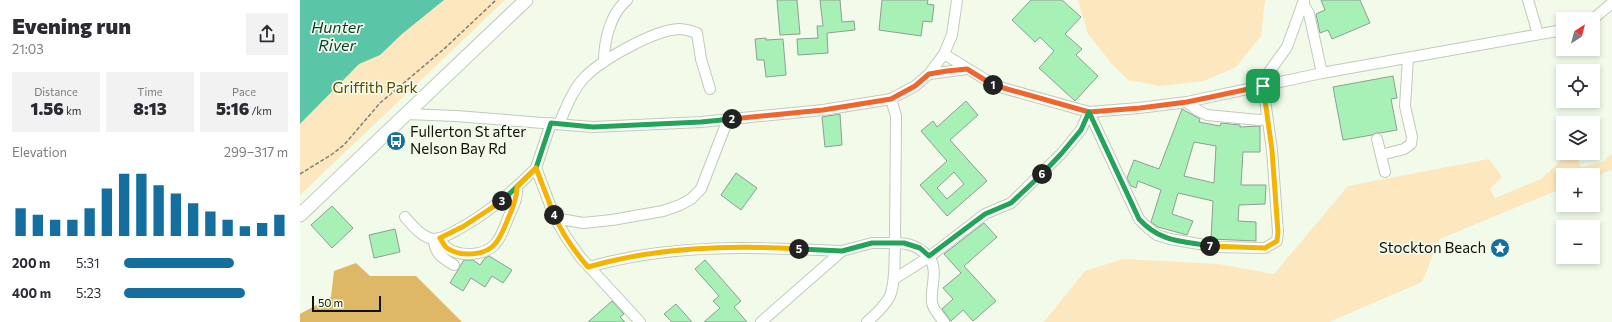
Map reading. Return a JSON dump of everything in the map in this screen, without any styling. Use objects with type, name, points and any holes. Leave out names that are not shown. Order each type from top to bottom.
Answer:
[{"type":"main road","points":[[300,215],[526,0]]},
{"type":"lane","points":[[604,62],[604,51],[611,22],[620,5],[627,0]]},
{"type":"lane","points":[[406,114],[555,123],[593,127],[728,119],[823,110],[891,99],[915,86],[929,74],[944,54],[952,35],[957,0]]},
{"type":"lane","points":[[1528,0],[1538,34]]},
{"type":"lane","points":[[1304,1],[1309,14],[1322,73]]},
{"type":"lane","points":[[1089,112],[1139,219],[1157,235],[1170,239],[1216,247],[1265,248],[1277,241],[1278,232],[1272,158],[1263,86],[1264,79],[1288,47],[1304,1]]},
{"type":"lane","points":[[1600,13],[1612,3]]},
{"type":"lane","points":[[405,217],[416,229],[426,236],[437,238],[464,226],[492,208],[517,187],[536,168],[555,123],[584,78],[604,62],[654,35],[671,30],[687,30],[697,33],[701,59],[710,90]]},
{"type":"lane","points":[[944,54],[996,86],[1089,112],[1187,102],[1322,73],[1556,31]]},
{"type":"lane","points":[[1381,155],[1404,149],[1410,144],[1412,136],[1405,106],[1408,58]]},
{"type":"lane","points":[[929,74],[967,69]]},
{"type":"lane","points":[[867,322],[879,311],[890,296],[894,279],[896,116],[891,99]]},
{"type":"lane","points":[[1187,102],[1197,110],[1207,115],[1259,120],[1267,119]]},
{"type":"lane","points":[[894,279],[929,256],[985,214],[1011,203],[1061,154],[1081,130],[1089,112]]},
{"type":"lane","points":[[555,218],[583,223],[612,220],[664,211],[680,206],[691,200],[701,189],[728,119]]},
{"type":"lane","points":[[1377,139],[1385,172]]},
{"type":"lane","points":[[536,168],[555,218],[573,248],[588,267],[640,322]]},
{"type":"lane","points":[[437,238],[447,248],[463,253],[476,254],[489,250],[497,243],[504,228],[517,195],[517,187]]},
{"type":"lane","points":[[437,238],[434,247],[438,254],[454,265]]},
{"type":"lane","points":[[588,267],[616,259],[689,248],[759,247],[842,251],[872,243],[911,244],[920,248],[933,262],[934,272],[932,304],[944,322]]},
{"type":"lane","points":[[761,322],[842,251]]},
{"type":"path","points":[[300,174],[344,145],[380,103],[444,49],[496,0]]},
{"type":"green space","name":"Griffith Park","points":[[444,0],[505,0],[300,195],[300,124],[359,64],[380,55],[402,34]]},
{"type":"green space","points":[[1078,0],[1265,0],[1261,36],[1236,67],[1204,81],[1160,86],[1128,80],[1112,64],[1088,34]]},
{"type":"green space","points":[[1612,153],[1612,170],[1600,174],[1600,168],[1556,168],[1556,191],[1440,239],[1422,282],[1329,322],[1044,322],[1085,271],[1123,259],[1219,264],[1274,274],[1348,186],[1489,159],[1502,177],[1490,189],[1495,198],[1541,179],[1561,160],[1578,160],[1581,167],[1603,162]]},
{"type":"shaded area","points":[[356,263],[370,276],[416,276],[462,322],[300,322],[300,314],[331,297],[334,271]]},
{"type":"water","name":"Hunter River","points":[[300,0],[444,0],[402,34],[380,55],[359,64],[300,124]]},
{"type":"building","points":[[777,0],[797,0],[800,34],[780,35]]},
{"type":"building","points":[[820,0],[840,0],[842,22],[854,21],[855,30],[827,33],[828,53],[798,55],[797,39],[818,38],[817,26],[823,26]]},
{"type":"building","points":[[882,0],[928,0],[927,4],[934,5],[932,22],[923,21],[921,36],[879,30]]},
{"type":"building","points":[[1031,0],[1062,0],[1081,17],[1065,34],[1082,49],[1076,55],[1098,76],[1075,101],[1039,68],[1054,51],[1040,37],[1035,42],[1012,20]]},
{"type":"building","points":[[1321,0],[1360,0],[1370,23],[1332,39],[1328,30],[1320,33],[1316,14],[1325,10]]},
{"type":"building","points":[[766,38],[766,40],[783,39],[786,75],[766,77],[764,60],[757,60],[755,39]]},
{"type":"building","points":[[1393,76],[1397,98],[1391,99],[1397,130],[1343,140],[1333,87]]},
{"type":"building","points":[[966,101],[978,115],[950,140],[987,181],[947,216],[920,185],[947,161],[921,131],[933,121],[937,127]],"holes":[[[954,172],[964,184],[947,199],[937,188]]]},
{"type":"building","points":[[1182,109],[1200,119],[1199,122],[1220,126],[1221,123],[1240,125],[1240,127],[1260,126],[1260,152],[1243,152],[1241,185],[1266,185],[1265,204],[1239,205],[1238,221],[1256,222],[1256,241],[1211,239],[1213,201],[1178,193],[1172,214],[1193,221],[1187,235],[1158,227],[1151,222],[1161,190],[1138,181],[1136,188],[1131,186],[1127,178],[1134,160],[1159,169]],"holes":[[[1194,142],[1216,146],[1214,183],[1184,176]]]},
{"type":"building","points":[[840,114],[842,145],[825,147],[822,117]]},
{"type":"building","points":[[736,173],[757,188],[741,210],[721,195]]},
{"type":"building","points":[[332,206],[353,228],[332,248],[311,225]]},
{"type":"building","points":[[984,223],[997,237],[964,266],[996,301],[973,321],[963,310],[951,321],[942,309],[953,299],[943,288],[961,273],[944,254]]},
{"type":"building","points":[[395,229],[400,252],[374,258],[369,235]]},
{"type":"building","points":[[489,256],[512,270],[503,283],[492,276],[485,287],[471,278],[463,291],[450,283],[464,260],[473,260],[480,265],[485,258]]},
{"type":"building","points":[[705,260],[741,301],[734,307],[747,322],[704,322],[720,308],[713,301],[719,296],[695,269]]},
{"type":"building","points":[[612,301],[624,314],[620,317],[625,322],[588,322]]},
{"type":"building","points":[[676,304],[692,322],[672,322],[664,314]]},
{"type":"place","name":"Fullerton St after Nelson Bay Rd","points":[[396,141]]},
{"type":"place","name":"Stockton Beach","points":[[1500,248]]},
{"type":"route","points":[[1263,86],[1187,102],[1089,112],[996,86],[967,69],[929,74],[915,86],[891,99],[823,110],[701,122],[593,127],[551,123],[536,168],[511,193],[492,208],[464,226],[440,238],[447,248],[463,253],[476,254],[489,250],[497,243],[504,228],[517,195],[517,187],[536,168],[555,218],[566,237],[588,267],[616,259],[689,248],[759,247],[842,251],[872,243],[904,243],[920,248],[929,256],[985,214],[1011,203],[1061,154],[1081,130],[1089,112],[1139,219],[1157,235],[1170,239],[1216,247],[1265,248],[1277,241],[1278,232],[1272,150],[1263,86]]}]
